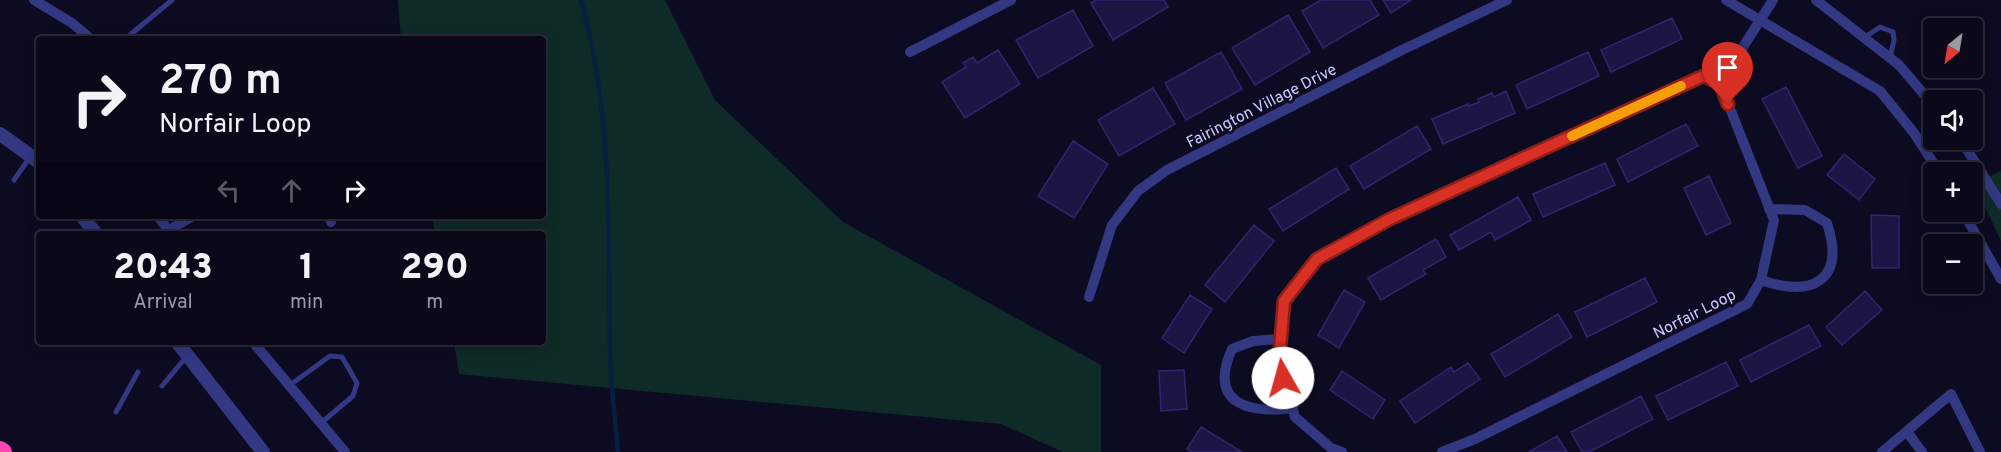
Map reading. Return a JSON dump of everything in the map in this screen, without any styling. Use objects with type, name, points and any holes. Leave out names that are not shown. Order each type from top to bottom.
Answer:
[{"type":"street","points":[[34,0],[72,23],[87,36]]},
{"type":"street","points":[[910,52],[1011,0]]},
{"type":"street","name":"Fairington Village Drive","points":[[1089,297],[1112,225],[1137,191],[1167,170],[1402,50],[1507,0]]},
{"type":"street","points":[[1726,0],[1880,91],[1914,133],[1933,162]]},
{"type":"street","points":[[1342,452],[1331,448],[1295,417],[1283,378],[1281,339],[1284,301],[1317,259],[1390,219],[1703,76],[1720,83],[1773,0]]},
{"type":"street","points":[[1816,0],[1890,57],[1923,94]]},
{"type":"street","name":"Norfair Loop","points":[[1442,452],[1475,440],[1747,304],[1761,280],[1774,220],[1720,83]]},
{"type":"street","points":[[0,134],[35,158]]},
{"type":"street","points":[[1967,150],[2001,204]]},
{"type":"street","points":[[1761,280],[1781,287],[1797,289],[1814,286],[1823,278],[1831,261],[1834,244],[1827,223],[1805,210],[1769,209]]},
{"type":"street","points":[[84,219],[94,231]]},
{"type":"street","points":[[171,231],[189,219]]},
{"type":"street","points":[[1969,222],[2001,279]]},
{"type":"street","points":[[1281,339],[1253,341],[1232,349],[1224,366],[1223,380],[1234,400],[1245,408],[1268,412],[1293,408]]},
{"type":"street","points":[[179,345],[263,452]]},
{"type":"street","points":[[255,345],[345,452]]},
{"type":"street","points":[[1882,452],[1908,433],[1951,394],[1980,452]]},
{"type":"street","points":[[1908,433],[1922,452]]},
{"type":"lane","points":[[129,36],[172,0]]},
{"type":"lane","points":[[1864,37],[1880,27],[1893,32],[1894,39],[1890,57]]},
{"type":"lane","points":[[14,180],[35,158]]},
{"type":"lane","points":[[162,386],[187,355]]},
{"type":"lane","points":[[288,386],[330,356],[342,357],[357,383],[353,396],[320,424]]},
{"type":"lane","points":[[116,412],[138,372]]},
{"type":"green space","points":[[398,0],[665,0],[715,100],[843,222],[1101,365],[1101,452],[1063,452],[1001,424],[459,374],[454,345],[546,345],[546,231],[434,231],[432,219],[546,219],[546,36],[401,36]]},
{"type":"green space","points":[[2001,171],[2001,241],[1983,202],[1983,179]]},
{"type":"building","points":[[1096,0],[1164,0],[1168,7],[1113,40],[1091,3]]},
{"type":"building","points":[[1321,0],[1370,0],[1379,15],[1323,48],[1302,11]]},
{"type":"building","points":[[1383,0],[1411,0],[1391,13]]},
{"type":"building","points":[[1073,10],[1093,46],[1038,78],[1016,40]]},
{"type":"building","points":[[1288,15],[1310,52],[1255,85],[1232,48]]},
{"type":"building","points":[[1672,18],[1682,39],[1611,72],[1601,50]]},
{"type":"building","points":[[998,50],[1020,84],[965,118],[942,82],[966,67],[963,63],[973,57],[977,63]]},
{"type":"building","points":[[1221,52],[1242,89],[1186,120],[1165,83]]},
{"type":"building","points":[[1588,52],[1599,76],[1527,109],[1516,85]]},
{"type":"building","points":[[1786,87],[1822,156],[1798,168],[1762,99]]},
{"type":"building","points":[[1153,88],[1175,124],[1119,156],[1098,120]]},
{"type":"building","points":[[1506,91],[1515,113],[1443,144],[1432,119],[1468,104],[1469,106],[1479,102],[1478,99],[1492,93],[1494,97]]},
{"type":"building","points":[[1686,124],[1698,146],[1628,182],[1617,159]]},
{"type":"building","points":[[1417,126],[1431,149],[1364,189],[1350,166]]},
{"type":"building","points":[[1073,141],[1108,164],[1074,218],[1038,196]]},
{"type":"building","points":[[1844,154],[1875,179],[1859,200],[1827,175]]},
{"type":"building","points":[[1605,163],[1615,185],[1543,217],[1533,194]]},
{"type":"building","points":[[1336,168],[1349,189],[1283,231],[1269,209]]},
{"type":"building","points":[[1709,176],[1731,223],[1706,235],[1684,188]]},
{"type":"building","points":[[1518,197],[1531,220],[1495,240],[1491,232],[1459,250],[1450,235]]},
{"type":"building","points":[[1871,215],[1899,216],[1899,268],[1872,268]]},
{"type":"building","points":[[1254,225],[1274,241],[1225,302],[1205,285]]},
{"type":"building","points":[[1436,239],[1446,257],[1423,270],[1426,274],[1381,300],[1368,278]]},
{"type":"building","points":[[1645,278],[1657,302],[1587,337],[1575,312]]},
{"type":"building","points":[[1344,290],[1365,302],[1339,348],[1318,335]]},
{"type":"building","points":[[1865,291],[1882,310],[1842,345],[1826,327]]},
{"type":"building","points":[[1190,295],[1212,309],[1184,353],[1162,338]]},
{"type":"building","points":[[1558,314],[1572,337],[1505,377],[1491,354]]},
{"type":"building","points":[[1809,325],[1821,346],[1751,382],[1740,360]]},
{"type":"building","points":[[1726,362],[1738,386],[1668,420],[1656,396]]},
{"type":"building","points":[[1468,363],[1480,379],[1415,423],[1400,401],[1451,367],[1454,372]]},
{"type":"building","points":[[1184,370],[1187,409],[1161,411],[1159,371]]},
{"type":"building","points":[[1342,371],[1385,400],[1373,419],[1330,390]]},
{"type":"building","points":[[1641,396],[1653,419],[1589,452],[1582,452],[1571,432]]},
{"type":"building","points":[[1201,427],[1242,452],[1192,452],[1187,449]]},
{"type":"building","points":[[1557,436],[1567,452],[1529,452]]},
{"type":"waterway","points":[[581,0],[599,87],[604,130],[607,173],[610,361],[618,452]]},
{"type":"slow traffic","points":[[1572,136],[1681,86]]},
{"type":"route","points":[[1283,378],[1280,348],[1284,301],[1317,259],[1390,219],[1703,76],[1720,83],[1728,104]]}]
